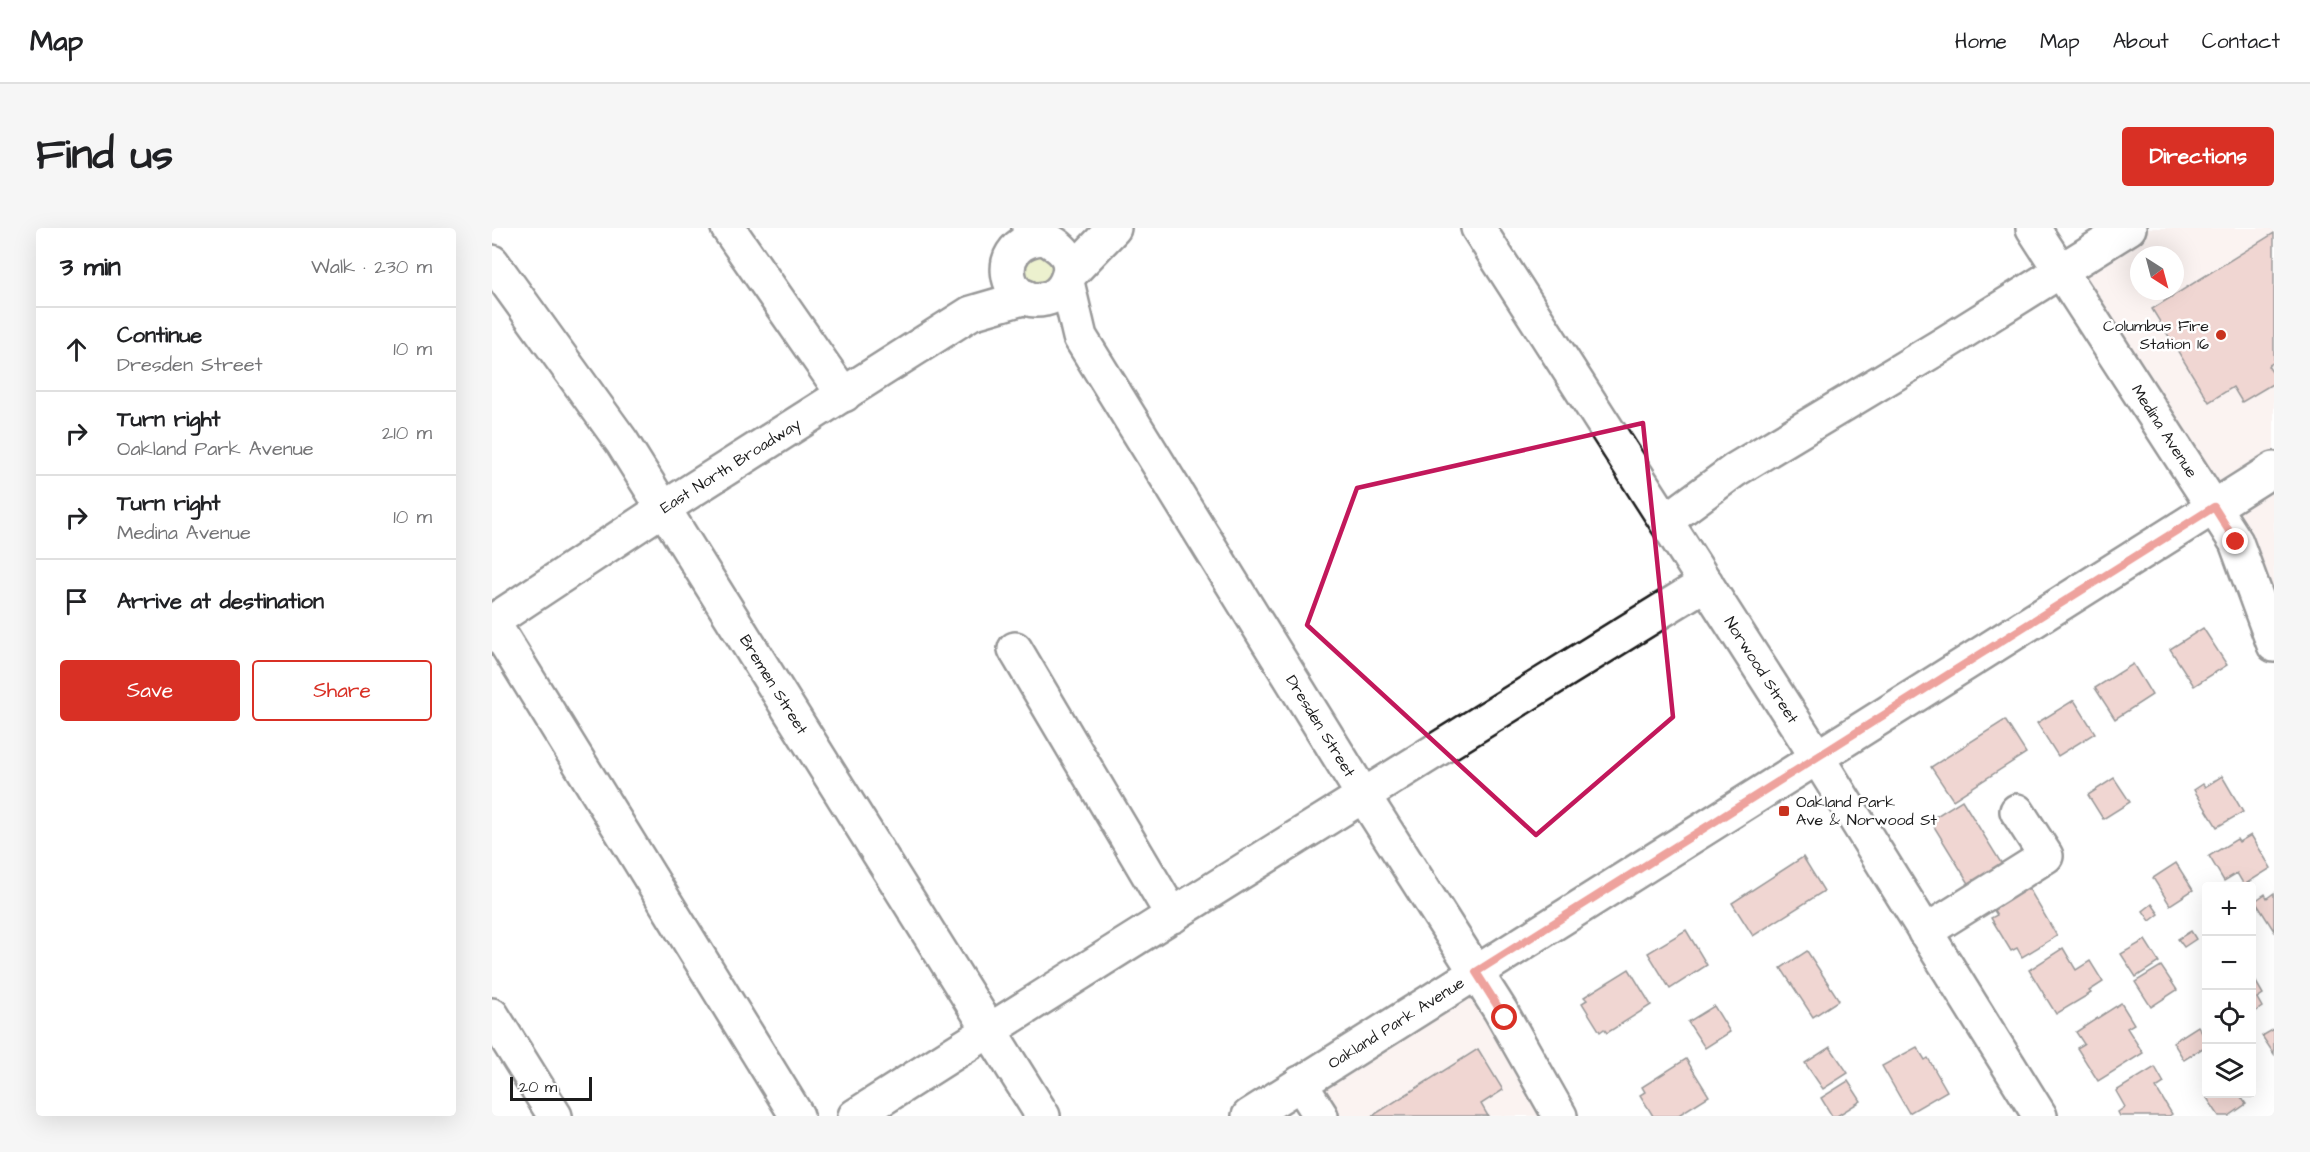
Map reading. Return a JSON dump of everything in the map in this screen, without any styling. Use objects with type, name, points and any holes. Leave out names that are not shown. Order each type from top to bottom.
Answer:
[{"type":"street","points":[[728,228],[844,395]]},
{"type":"street","points":[[1114,228],[1052,297],[1030,298],[1019,292],[1010,280],[1026,242],[1114,228]]},
{"type":"street","name":"Norwood Street","points":[[1478,228],[1706,583],[2040,1116]]},
{"type":"street","name":"Medina Avenue","points":[[2033,228],[2236,542],[2263,576],[2274,645]]},
{"type":"street","points":[[1666,521],[1735,470],[1842,407],[2129,228]]},
{"type":"street","points":[[1026,242],[1066,255],[1069,262],[1068,279]]},
{"type":"street","name":"East North Broadway","points":[[971,313],[1026,242]]},
{"type":"street","name":"Bremen Street","points":[[492,262],[622,442],[1043,1116]]},
{"type":"street","name":"Dresden Street","points":[[1068,279],[1080,338]]},
{"type":"street","name":"East North Broadway","points":[[492,621],[664,508],[971,313],[1030,298]]},
{"type":"street","name":"Dresden Street","points":[[1030,298],[1080,338],[1363,795],[1476,972],[1560,1116]]},
{"type":"street","name":"Oakland Park Avenue","points":[[1249,1116],[2274,469]]},
{"type":"street","points":[[855,1116],[1363,795],[1706,583]]},
{"type":"street","points":[[492,621],[798,1116]]},
{"type":"street","points":[[1015,649],[1173,916]]},
{"type":"street","points":[[1925,932],[2046,856],[2018,811]]},
{"type":"street","points":[[492,1015],[555,1116]]},
{"type":"street","points":[[1300,1083],[1321,1116]]},
{"type":"highlighted area","points":[[1643,423],[1673,717],[1536,835],[1307,625],[1357,488]]},
{"type":"shaded area","points":[[2123,228],[2274,228],[2274,617],[2060,268]]},
{"type":"shaded area","points":[[1485,971],[1568,1116],[1318,1116],[1300,1089]]},
{"type":"green space","points":[[1039,256],[1049,260],[1053,270],[1049,280],[1039,284],[1029,280],[1025,270],[1029,260]]},
{"type":"building","name":"Columbus Fire Station 16","points":[[2274,233],[2274,362],[2268,366],[2274,375],[2274,383],[2242,402],[2233,387],[2209,402],[2152,309],[2166,300],[2184,300],[2184,289]]},
{"type":"building","points":[[2203,628],[2227,665],[2194,686],[2170,649]]},
{"type":"building","points":[[2133,664],[2152,695],[2115,719],[2095,688]]},
{"type":"building","points":[[2074,700],[2095,733],[2058,756],[2037,723]]},
{"type":"building","points":[[2005,720],[2026,753],[1953,800],[1931,767]]},
{"type":"building","points":[[2222,776],[2243,812],[2217,827],[2194,790],[2203,784],[2205,787]]},
{"type":"building","points":[[2114,778],[2130,802],[2103,819],[2088,795]]},
{"type":"building","points":[[1962,800],[2008,874],[1976,895],[1930,820]]},
{"type":"building","points":[[2251,835],[2271,868],[2249,882],[2242,882],[2237,873],[2224,881],[2209,856],[2237,839],[2239,842]]},
{"type":"building","points":[[1803,857],[1824,891],[1753,936],[1732,903]]},
{"type":"building","points":[[2176,863],[2193,890],[2170,905],[2153,878]]},
{"type":"building","points":[[2025,882],[2057,936],[2022,957],[2017,948],[2011,951],[1991,918],[1997,915],[1990,904]]},
{"type":"building","points":[[2274,893],[2274,931],[2256,903],[2265,894],[2267,898]]},
{"type":"building","points":[[2152,904],[2159,914],[2150,921],[2143,911]]},
{"type":"building","points":[[1686,930],[1707,965],[1670,989],[1648,953]]},
{"type":"building","points":[[2191,931],[2196,939],[2184,947],[2178,939]]},
{"type":"building","points":[[2145,940],[2159,962],[2136,977],[2121,954]]},
{"type":"building","points":[[2063,948],[2076,970],[2090,961],[2103,982],[2089,991],[2091,993],[2056,1014],[2029,970]]},
{"type":"building","points":[[1807,951],[1839,1000],[1813,1017],[1781,968]]},
{"type":"building","points":[[2161,966],[2177,990],[2151,1007],[2135,982]]},
{"type":"building","points":[[1629,969],[1651,1005],[1607,1033],[1604,1029],[1600,1032],[1582,1003],[1587,1000],[1584,997]]},
{"type":"building","points":[[2256,982],[2263,994],[2257,998],[2262,1007],[2256,1011]]},
{"type":"building","points":[[2121,1003],[2134,1024],[2127,1028],[2143,1053],[2098,1081],[2077,1048],[2084,1044],[2076,1032]]},
{"type":"building","points":[[1714,1006],[1730,1032],[1705,1048],[1688,1022]]},
{"type":"building","points":[[2198,1026],[2202,1033],[2202,1049],[2184,1060],[2173,1042]]},
{"type":"building","points":[[2274,1029],[2274,1054],[2262,1036]]},
{"type":"building","points":[[1830,1047],[1848,1073],[1823,1089],[1805,1063]]},
{"type":"building","points":[[1917,1047],[1925,1060],[1928,1058],[1947,1091],[1909,1113],[1882,1066]]},
{"type":"building","points":[[1478,1049],[1503,1090],[1481,1104],[1488,1116],[1372,1116]]},
{"type":"building","points":[[1686,1059],[1709,1096],[1677,1116],[1653,1116],[1640,1095],[1645,1092],[1642,1087]]},
{"type":"building","points":[[2155,1067],[2164,1083],[2156,1088],[2172,1114],[2169,1116],[2120,1116],[2118,1112],[2125,1107],[2116,1091]]},
{"type":"building","points":[[1848,1081],[1861,1101],[1837,1116],[1832,1116],[1821,1098]]},
{"type":"building","points":[[2207,1098],[2242,1098],[2246,1104],[2229,1116],[2219,1116]]},
{"type":"place","name":"Columbus Fire Station 16","points":[[2221,335]]},
{"type":"place","name":"Oakland Park Ave & Norwood St","points":[[1784,811]]},
{"type":"route","points":[[1505,1018],[1476,972],[2214,507],[2236,542]]}]
